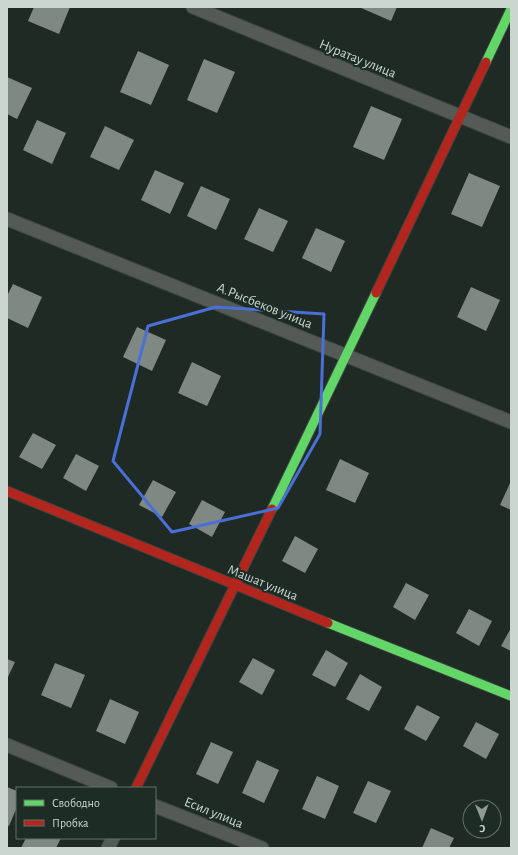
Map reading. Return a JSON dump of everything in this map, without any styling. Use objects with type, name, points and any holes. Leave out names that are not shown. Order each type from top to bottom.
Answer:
[{"type":"street","name":"Нуратау улица","points":[[193,7],[511,137]]},
{"type":"street","points":[[136,787],[347,355],[511,9]]},
{"type":"street","name":"А.Рысбеков улица","points":[[7,219],[511,422]]},
{"type":"street","name":"Машат улица","points":[[7,490],[234,586],[511,696]]},
{"type":"street","points":[[7,745],[109,787]]},
{"type":"street","name":"Есил улица","points":[[156,806],[262,848]]},
{"type":"street","points":[[108,848],[112,839]]},
{"type":"highlighted area","points":[[216,307],[324,314],[320,434],[278,508],[172,532],[113,461],[148,326]]},
{"type":"building","points":[[34,7],[70,7],[59,34],[28,21]]},
{"type":"building","points":[[359,7],[397,7],[391,21]]},
{"type":"building","points":[[138,51],[169,65],[151,105],[120,92]]},
{"type":"building","points":[[204,59],[235,72],[217,113],[187,100]]},
{"type":"building","points":[[7,77],[32,88],[17,119],[7,114]]},
{"type":"building","points":[[371,106],[402,119],[384,160],[353,147]]},
{"type":"building","points":[[37,120],[66,133],[52,164],[23,150]]},
{"type":"building","points":[[105,126],[134,140],[119,170],[90,157]]},
{"type":"building","points":[[155,170],[184,183],[170,214],[141,200]]},
{"type":"building","points":[[469,173],[500,186],[482,227],[451,214]]},
{"type":"building","points":[[201,186],[230,199],[216,230],[187,216]]},
{"type":"building","points":[[259,208],[288,221],[273,252],[244,239]]},
{"type":"building","points":[[316,228],[345,241],[331,272],[302,258]]},
{"type":"building","points":[[13,284],[42,297],[28,328],[7,318],[7,296]]},
{"type":"building","points":[[471,287],[500,300],[486,331],[457,317]]},
{"type":"building","points":[[137,327],[166,340],[152,371],[123,357]]},
{"type":"building","points":[[192,362],[221,376],[207,406],[178,393]]},
{"type":"building","points":[[33,433],[56,445],[42,469],[19,457]]},
{"type":"building","points":[[76,454],[99,466],[86,491],[63,478]]},
{"type":"building","points":[[340,459],[369,473],[355,503],[326,490]]},
{"type":"building","points":[[153,480],[176,492],[162,517],[139,505]]},
{"type":"building","points":[[511,481],[511,510],[500,505]]},
{"type":"building","points":[[202,500],[225,512],[212,537],[189,524]]},
{"type":"building","points":[[295,536],[318,549],[305,573],[282,561]]},
{"type":"building","points":[[406,583],[429,595],[415,620],[393,607]]},
{"type":"building","points":[[469,609],[492,621],[479,646],[456,633]]},
{"type":"building","points":[[511,628],[511,651],[501,646]]},
{"type":"building","points":[[326,650],[348,663],[335,687],[312,675]]},
{"type":"building","points":[[253,658],[275,670],[262,695],[239,682]]},
{"type":"building","points":[[7,659],[15,662],[7,679]]},
{"type":"building","points":[[55,663],[85,675],[71,708],[41,695]]},
{"type":"building","points":[[360,674],[382,687],[369,711],[346,699]]},
{"type":"building","points":[[110,699],[139,712],[125,744],[96,731]]},
{"type":"building","points":[[417,705],[440,717],[426,741],[404,729]]},
{"type":"building","points":[[476,722],[499,734],[486,759],[463,746]]},
{"type":"building","points":[[211,742],[233,752],[218,784],[196,774]]},
{"type":"building","points":[[257,760],[279,770],[264,803],[242,793]]},
{"type":"building","points":[[317,776],[339,786],[325,819],[302,809]]},
{"type":"building","points":[[368,781],[391,791],[376,823],[353,813]]},
{"type":"building","points":[[7,787],[16,791],[16,809],[9,826],[7,825]]},
{"type":"building","points":[[431,828],[454,838],[449,848],[422,848]]},
{"type":"building","points":[[26,839],[60,839],[56,848],[21,848]]},
{"type":"traffic: fast","points":[[486,62],[511,9]]},
{"type":"traffic: fast","points":[[272,509],[376,293]]},
{"type":"traffic: fast","points":[[328,623],[511,696]]},
{"type":"traffic: jam","points":[[376,293],[486,62]]},
{"type":"traffic: jam","points":[[7,491],[328,623]]},
{"type":"traffic: jam","points":[[136,787],[272,509]]}]
